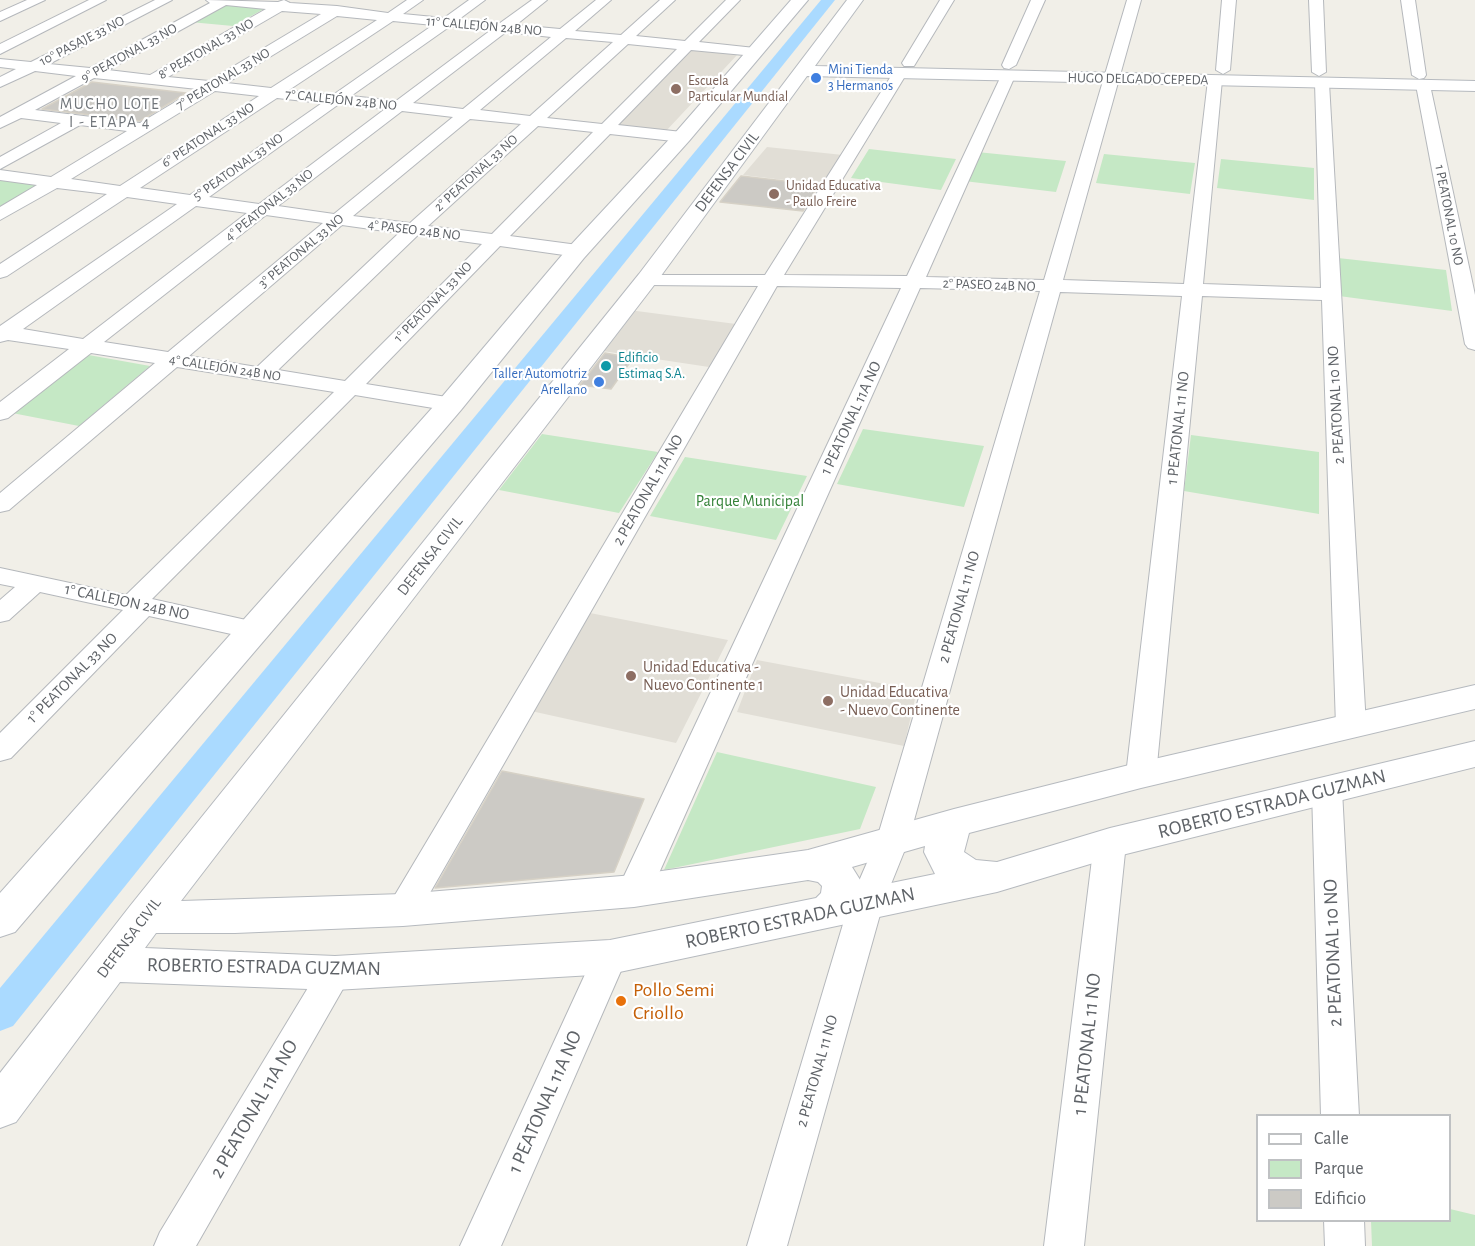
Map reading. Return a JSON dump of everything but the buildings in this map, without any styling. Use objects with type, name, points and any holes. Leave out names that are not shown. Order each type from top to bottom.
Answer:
[{"type":"street","points":[[0,17],[38,0]]},
{"type":"street","points":[[0,50],[99,0]]},
{"type":"street","name":"10° PASAJE 33 NO","points":[[0,83],[165,0]]},
{"type":"street","name":"11° CALLEJÓN 24B NO","points":[[221,0],[286,3],[334,12],[755,52]]},
{"type":"street","name":"9° PEATONAL 33 NO","points":[[0,123],[221,0]]},
{"type":"street","name":"7° PEATONAL 33 NO","points":[[0,215],[354,0]]},
{"type":"street","name":"6° PEATONAL 33 NO","points":[[0,272],[416,0]]},
{"type":"street","name":"5° PEATONAL 33 NO","points":[[2,333],[478,0]]},
{"type":"street","name":"4° PEATONAL 33 NO","points":[[0,413],[262,210],[540,0]]},
{"type":"street","name":"3° PEATONAL 33 NO","points":[[0,505],[337,220],[604,0]]},
{"type":"street","name":"2° PEATONAL 33 NO","points":[[261,374],[413,230],[668,0]]},
{"type":"street","name":"1° PEATONAL 33 NO","points":[[0,751],[138,604],[494,240],[733,0]]},
{"type":"street","points":[[0,921],[451,404],[578,251],[682,137],[800,0]]},
{"type":"street","name":"DEFENSA CIVIL","points":[[0,1108],[145,916],[647,279],[855,0]]},
{"type":"street","name":"2 PEATONAL 11A NO","points":[[403,910],[771,280],[946,0]]},
{"type":"street","name":"1 PEATONAL 11A NO","points":[[634,891],[914,282],[1038,0]]},
{"type":"street","name":"2 PEATONAL 11 NO","points":[[767,1246],[866,904],[892,842],[1134,0]]},
{"type":"street","name":"1 PEATONAL 11 NO","points":[[1141,776],[1193,291],[1229,0]]},
{"type":"street","name":"2 PEATONAL 10 NO","points":[[1316,0],[1351,726]]},
{"type":"street","name":"1 PEATONAL 10 NO","points":[[1408,0],[1421,80],[1475,344]]},
{"type":"street","name":"8° PEATONAL 33 NO","points":[[152,80],[286,3]]},
{"type":"street","name":"7° CALLEJÓN 24B NO","points":[[0,63],[682,137]]},
{"type":"street","name":"HUGO DELGADO CEPEDA","points":[[806,66],[1321,77],[1421,80],[1475,86]]},
{"type":"street","name":"HUGO DELGADO CEPEDA","points":[[1421,80],[1475,76]]},
{"type":"street","points":[[19,113],[142,128]]},
{"type":"street","points":[[0,164],[77,120]]},
{"type":"street","name":"4° PASEO 24B NO","points":[[0,175],[578,251]]},
{"type":"street","name":"2° PASEO 24B NO","points":[[647,279],[914,282],[1330,294]]},
{"type":"street","name":"4° CALLEJÓN 24B NO","points":[[2,333],[451,404]]},
{"type":"street","name":"1° CALLEJON 24B NO","points":[[0,576],[254,630]]},
{"type":"street","points":[[0,614],[34,583]]},
{"type":"street","points":[[145,916],[235,917],[403,910],[634,891],[808,865],[954,823],[1475,697]]},
{"type":"street","name":"ROBERTO ESTRADA GUZMAN","points":[[109,964],[335,973],[610,957],[997,877],[1110,843],[1475,754]]},
{"type":"street","name":"2 PEATONAL 10 NO","points":[[1327,790],[1340,1114]]},
{"type":"street","points":[[954,823],[945,843],[944,852],[950,865],[971,875],[997,877]]},
{"type":"street","name":"1 PEATONAL 11 NO","points":[[1064,1246],[1110,843]]},
{"type":"street","points":[[808,865],[830,869],[842,883],[841,898],[827,913]]},
{"type":"street","name":"1 PEATONAL 11A NO","points":[[480,1246],[610,957]]},
{"type":"street","name":"2 PEATONAL 11A NO","points":[[174,1246],[335,973]]},
{"type":"street","points":[[1344,1222],[1345,1246]]},
{"type":"shaded area","name":"Escuela Particular Mundial","points":[[687,49],[738,54],[666,131],[611,125]]},
{"type":"shaded area","points":[[767,147],[843,155],[826,185],[743,175]]},
{"type":"shaded area","points":[[629,310],[736,324],[709,367],[596,350]]},
{"type":"shaded area","name":"Unidad Educativa - Nuevo Continente 1","points":[[590,613],[728,640],[676,743],[531,711]]},
{"type":"shaded area","name":"Unidad Educativa - Nuevo Continente","points":[[757,660],[917,690],[904,746],[737,712]]},
{"type":"green space","points":[[221,4],[264,9],[233,26],[190,22]]},
{"type":"green space","points":[[869,149],[956,159],[941,190],[851,178]]},
{"type":"green space","points":[[977,152],[1066,161],[1056,192],[964,181]]},
{"type":"green space","points":[[1104,154],[1195,163],[1190,194],[1096,183]]},
{"type":"green space","points":[[1221,159],[1314,168],[1314,200],[1217,188]]},
{"type":"green space","points":[[0,179],[39,185],[0,209]]},
{"type":"green space","points":[[1338,258],[1446,270],[1452,311],[1339,296]]},
{"type":"green space","points":[[83,354],[150,366],[79,426],[7,412]]},
{"type":"green space","name":"Parque Municipal","points":[[863,429],[984,446],[964,507],[837,484]]},
{"type":"green space","points":[[542,434],[658,452],[619,513],[499,490]]},
{"type":"green space","points":[[1191,435],[1319,452],[1319,514],[1184,491]]},
{"type":"green space","name":"Parque Municipal","points":[[685,457],[807,476],[776,540],[650,516]]},
{"type":"green space","points":[[717,752],[876,787],[860,829],[664,870]]},
{"type":"green space","points":[[1451,1209],[1475,1215],[1475,1246],[1372,1246],[1371,1222],[1451,1222]]},
{"type":"waterway","points":[[0,1015],[828,0]]},
{"type":"place","name":"Mini Tienda 3 Hermanos","points":[[816,78]]},
{"type":"place","name":"Escuela Particular Mundial","points":[[676,89]]},
{"type":"place","name":"Unidad Educativa - Paulo Freire","points":[[774,194]]},
{"type":"place","name":"Edificio Estimaq S.A.","points":[[606,366]]},
{"type":"place","name":"Taller Automotriz Arellano","points":[[599,382]]},
{"type":"place","name":"Unidad Educativa - Nuevo Continente 1","points":[[631,676]]},
{"type":"place","name":"Unidad Educativa - Nuevo Continente","points":[[828,701]]},
{"type":"place","name":"Pollo Semi Criollo","points":[[621,1001]]},
{"type":"district","name":"MUCHO LOTE I - ETAPA 4","points":[[110,113]]}]
